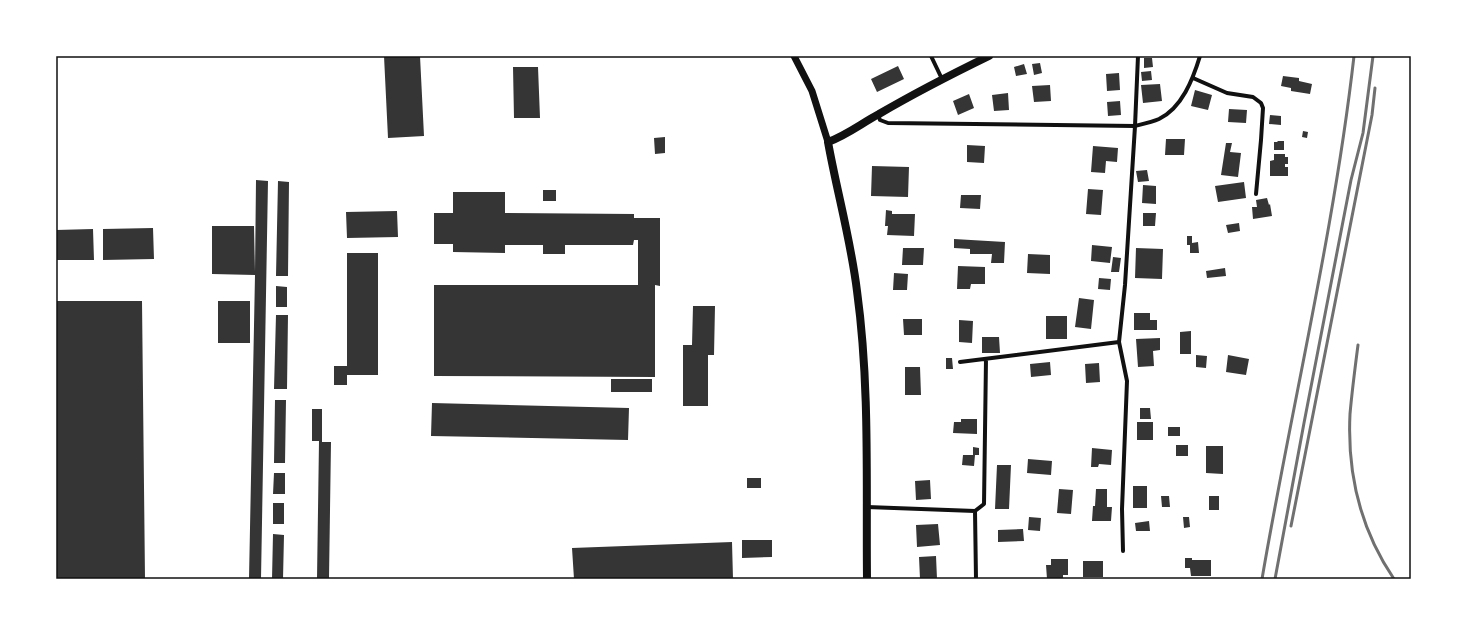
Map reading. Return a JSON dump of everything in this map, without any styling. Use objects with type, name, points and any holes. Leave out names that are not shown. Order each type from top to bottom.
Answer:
[{"type":"main road","points":[[867,579],[865,395],[857,291],[842,206],[828,142],[842,137],[878,114],[942,79],[989,56]]},
{"type":"street","points":[[794,56],[812,92],[828,142]]},
{"type":"street","points":[[931,56],[942,79]]},
{"type":"street","points":[[1123,551],[1122,509],[1127,381],[1119,342],[1125,291],[1138,56]]},
{"type":"street","points":[[878,114],[880,120],[888,123],[1135,126],[1159,119],[1175,109],[1193,78],[1200,56]]},
{"type":"street","points":[[1193,78],[1227,93],[1253,97],[1261,103],[1263,108],[1262,140],[1256,194]]},
{"type":"street","points":[[960,362],[986,360],[1020,354],[1119,342]]},
{"type":"street","points":[[866,507],[976,511],[984,504],[986,360]]},
{"type":"street","points":[[976,511],[976,579]]},
{"type":"building","points":[[384,56],[420,56],[424,136],[388,138]]},
{"type":"building","points":[[1144,58],[1152,58],[1153,67],[1144,68]]},
{"type":"building","points":[[1040,63],[1042,73],[1034,75],[1032,64]]},
{"type":"building","points":[[1024,64],[1027,74],[1016,76],[1014,67]]},
{"type":"building","points":[[898,66],[904,79],[877,92],[871,79]]},
{"type":"building","points":[[513,67],[538,67],[540,118],[514,118]]},
{"type":"building","points":[[1151,71],[1152,80],[1142,81],[1141,72]]},
{"type":"building","points":[[1119,73],[1120,90],[1107,91],[1106,74]]},
{"type":"building","points":[[1283,76],[1299,78],[1299,81],[1312,84],[1310,94],[1291,91],[1291,88],[1281,86]]},
{"type":"building","points":[[1160,84],[1162,101],[1143,103],[1141,85]]},
{"type":"building","points":[[1050,85],[1051,101],[1034,102],[1032,86]]},
{"type":"building","points":[[1195,90],[1212,95],[1208,110],[1191,106]]},
{"type":"building","points":[[1008,93],[1009,110],[994,111],[992,95]]},
{"type":"building","points":[[969,94],[974,108],[958,115],[953,101]]},
{"type":"building","points":[[1120,101],[1121,115],[1108,116],[1107,102]]},
{"type":"building","points":[[1229,109],[1247,110],[1246,123],[1228,122]]},
{"type":"building","points":[[1270,115],[1281,116],[1281,125],[1269,124]]},
{"type":"building","points":[[1303,131],[1308,132],[1307,138],[1302,137]]},
{"type":"building","points":[[665,137],[665,153],[655,154],[654,138]]},
{"type":"building","points":[[1166,139],[1185,139],[1184,155],[1165,155]]},
{"type":"building","points":[[1284,141],[1284,150],[1274,150],[1274,142]]},
{"type":"building","points":[[1226,143],[1232,143],[1230,152],[1241,153],[1238,177],[1221,175]]},
{"type":"building","points":[[967,145],[985,146],[984,163],[967,162]]},
{"type":"building","points":[[1093,146],[1118,148],[1117,162],[1106,161],[1105,173],[1091,172]]},
{"type":"building","points":[[1274,154],[1285,154],[1285,157],[1288,157],[1288,164],[1285,164],[1285,167],[1288,167],[1288,176],[1270,176],[1270,161],[1274,160]]},
{"type":"building","points":[[872,166],[909,167],[908,197],[871,196]]},
{"type":"building","points":[[1147,170],[1149,181],[1138,182],[1136,171]]},
{"type":"building","points":[[256,180],[268,181],[261,579],[249,579],[255,275],[212,274],[212,226],[254,226],[255,272]]},
{"type":"building","points":[[278,181],[289,182],[288,276],[276,276]]},
{"type":"building","points":[[1244,182],[1246,198],[1218,202],[1215,186]]},
{"type":"building","points":[[1143,185],[1156,186],[1156,204],[1142,203]]},
{"type":"building","points":[[1088,189],[1103,190],[1101,215],[1086,214]]},
{"type":"building","points":[[543,190],[556,190],[556,201],[543,201]]},
{"type":"building","points":[[453,192],[505,192],[505,213],[634,214],[634,218],[660,218],[660,286],[655,285],[655,377],[434,376],[434,285],[638,285],[638,240],[634,240],[633,245],[565,245],[565,254],[543,254],[543,245],[505,245],[505,253],[453,252],[453,244],[434,244],[434,213],[453,213]]},
{"type":"building","points":[[961,195],[981,195],[980,209],[960,208]]},
{"type":"building","points":[[1267,198],[1269,205],[1270,204],[1272,216],[1253,219],[1252,207],[1257,207],[1256,200]]},
{"type":"building","points":[[886,210],[892,211],[892,214],[915,214],[914,236],[887,235],[888,226],[885,226]]},
{"type":"building","points":[[397,211],[398,237],[347,238],[346,212]]},
{"type":"building","points":[[1143,213],[1156,213],[1155,226],[1143,226]]},
{"type":"building","points":[[1239,223],[1240,231],[1228,233],[1226,225]]},
{"type":"building","points":[[153,228],[154,259],[103,260],[103,229]]},
{"type":"building","points":[[93,229],[94,260],[56,260],[56,230]]},
{"type":"building","points":[[1187,236],[1192,236],[1192,243],[1198,242],[1199,253],[1190,253],[1190,245],[1187,245]]},
{"type":"building","points":[[954,239],[1005,242],[1004,263],[991,263],[992,254],[970,254],[970,249],[954,248]]},
{"type":"building","points":[[1092,245],[1112,247],[1110,263],[1091,261]]},
{"type":"building","points":[[903,248],[924,248],[923,265],[902,265]]},
{"type":"building","points":[[1136,248],[1163,249],[1162,279],[1135,278]]},
{"type":"building","points":[[347,253],[378,253],[378,375],[347,375],[347,385],[334,385],[334,366],[347,366]]},
{"type":"building","points":[[1028,254],[1050,255],[1050,274],[1027,273]]},
{"type":"building","points":[[1113,257],[1121,258],[1119,272],[1111,272]]},
{"type":"building","points":[[958,266],[985,267],[985,284],[971,284],[970,289],[957,289]]},
{"type":"building","points":[[1225,268],[1226,276],[1207,278],[1206,271]]},
{"type":"building","points":[[894,273],[908,274],[907,290],[893,290]]},
{"type":"building","points":[[1099,278],[1111,279],[1110,290],[1098,289]]},
{"type":"building","points":[[276,286],[287,287],[287,307],[276,307]]},
{"type":"building","points":[[1079,298],[1094,300],[1091,329],[1075,327]]},
{"type":"building","points":[[56,301],[142,301],[145,579],[56,579]]},
{"type":"building","points":[[218,301],[250,301],[250,343],[218,343]]},
{"type":"building","points":[[693,306],[715,306],[714,355],[708,355],[708,406],[683,406],[683,345],[692,345]]},
{"type":"building","points":[[1134,313],[1150,313],[1150,320],[1157,320],[1157,330],[1134,330]]},
{"type":"building","points":[[276,315],[288,315],[287,389],[274,389]]},
{"type":"building","points":[[1046,316],[1067,316],[1067,339],[1046,339]]},
{"type":"building","points":[[903,319],[922,319],[922,335],[904,335]]},
{"type":"building","points":[[959,320],[973,321],[972,343],[959,342]]},
{"type":"building","points":[[1191,331],[1191,354],[1180,354],[1180,332]]},
{"type":"building","points":[[982,337],[999,337],[1000,353],[982,353]]},
{"type":"building","points":[[1160,338],[1160,350],[1153,351],[1154,366],[1138,367],[1136,339]]},
{"type":"building","points":[[1196,355],[1207,356],[1206,368],[1196,367]]},
{"type":"building","points":[[1228,355],[1249,359],[1246,375],[1226,372]]},
{"type":"building","points":[[946,358],[952,358],[953,369],[946,369]]},
{"type":"building","points":[[1050,362],[1051,375],[1031,377],[1030,364]]},
{"type":"building","points":[[1099,363],[1100,382],[1086,383],[1085,364]]},
{"type":"building","points":[[905,367],[920,367],[921,395],[905,395]]},
{"type":"building","points":[[611,379],[652,379],[652,392],[611,392]]},
{"type":"building","points":[[275,400],[286,400],[285,463],[274,463]]},
{"type":"building","points":[[432,403],[629,408],[628,440],[431,436]]},
{"type":"building","points":[[1140,408],[1150,408],[1151,419],[1140,419]]},
{"type":"building","points":[[312,409],[322,409],[322,442],[331,442],[329,579],[317,579],[319,441],[312,441]]},
{"type":"building","points":[[961,419],[977,419],[977,434],[953,433],[954,422],[961,422]]},
{"type":"building","points":[[1137,422],[1153,422],[1153,440],[1137,440]]},
{"type":"building","points":[[1168,427],[1180,427],[1180,436],[1168,436]]},
{"type":"building","points":[[1176,445],[1188,445],[1188,456],[1176,456]]},
{"type":"building","points":[[1206,446],[1223,446],[1223,474],[1206,473]]},
{"type":"building","points":[[973,447],[979,448],[979,455],[975,455],[974,466],[962,465],[963,455],[973,455]]},
{"type":"building","points":[[1092,448],[1112,450],[1111,465],[1099,464],[1098,467],[1091,467]]},
{"type":"building","points":[[1028,459],[1052,461],[1051,475],[1027,473]]},
{"type":"building","points":[[997,465],[1011,465],[1009,509],[995,509]]},
{"type":"building","points":[[274,473],[285,473],[285,494],[273,494]]},
{"type":"building","points":[[747,478],[761,478],[761,488],[747,488]]},
{"type":"building","points":[[930,480],[931,499],[916,500],[915,481]]},
{"type":"building","points":[[1133,486],[1147,486],[1147,508],[1133,508]]},
{"type":"building","points":[[1059,489],[1073,490],[1071,514],[1057,513]]},
{"type":"building","points":[[1096,489],[1107,489],[1107,507],[1112,507],[1111,521],[1092,521]]},
{"type":"building","points":[[1161,496],[1169,496],[1170,507],[1162,507]]},
{"type":"building","points":[[1209,496],[1219,496],[1219,510],[1209,510]]},
{"type":"building","points":[[273,503],[284,503],[284,524],[273,524]]},
{"type":"building","points":[[1029,517],[1041,518],[1040,531],[1028,530]]},
{"type":"building","points":[[1183,517],[1189,517],[1190,527],[1184,528]]},
{"type":"building","points":[[1149,521],[1150,531],[1136,531],[1135,523]]},
{"type":"building","points":[[938,524],[940,545],[917,547],[916,525]]},
{"type":"building","points":[[1023,529],[1024,541],[998,542],[998,530]]},
{"type":"building","points":[[273,534],[284,535],[283,579],[272,579]]},
{"type":"building","points":[[742,540],[772,540],[772,557],[742,558]]},
{"type":"building","points":[[732,542],[733,579],[574,579],[572,548]]},
{"type":"building","points":[[936,556],[937,579],[920,579],[919,557]]},
{"type":"building","points":[[1185,558],[1192,558],[1192,560],[1211,560],[1211,576],[1191,576],[1190,568],[1185,568]]},
{"type":"building","points":[[1051,559],[1068,559],[1068,575],[1063,575],[1063,579],[1047,579],[1046,565],[1051,565]]},
{"type":"building","points":[[1083,561],[1103,561],[1103,577],[1083,577]]},
{"type":"railway","points":[[1262,579],[1324,253],[1346,122],[1354,56]]},
{"type":"railway","points":[[1275,579],[1351,180],[1363,133],[1373,56]]},
{"type":"railway","points":[[1291,526],[1372,115],[1375,88]]},
{"type":"railway","points":[[1358,345],[1350,414],[1351,458],[1354,480],[1358,501],[1372,541],[1394,579]]}]
